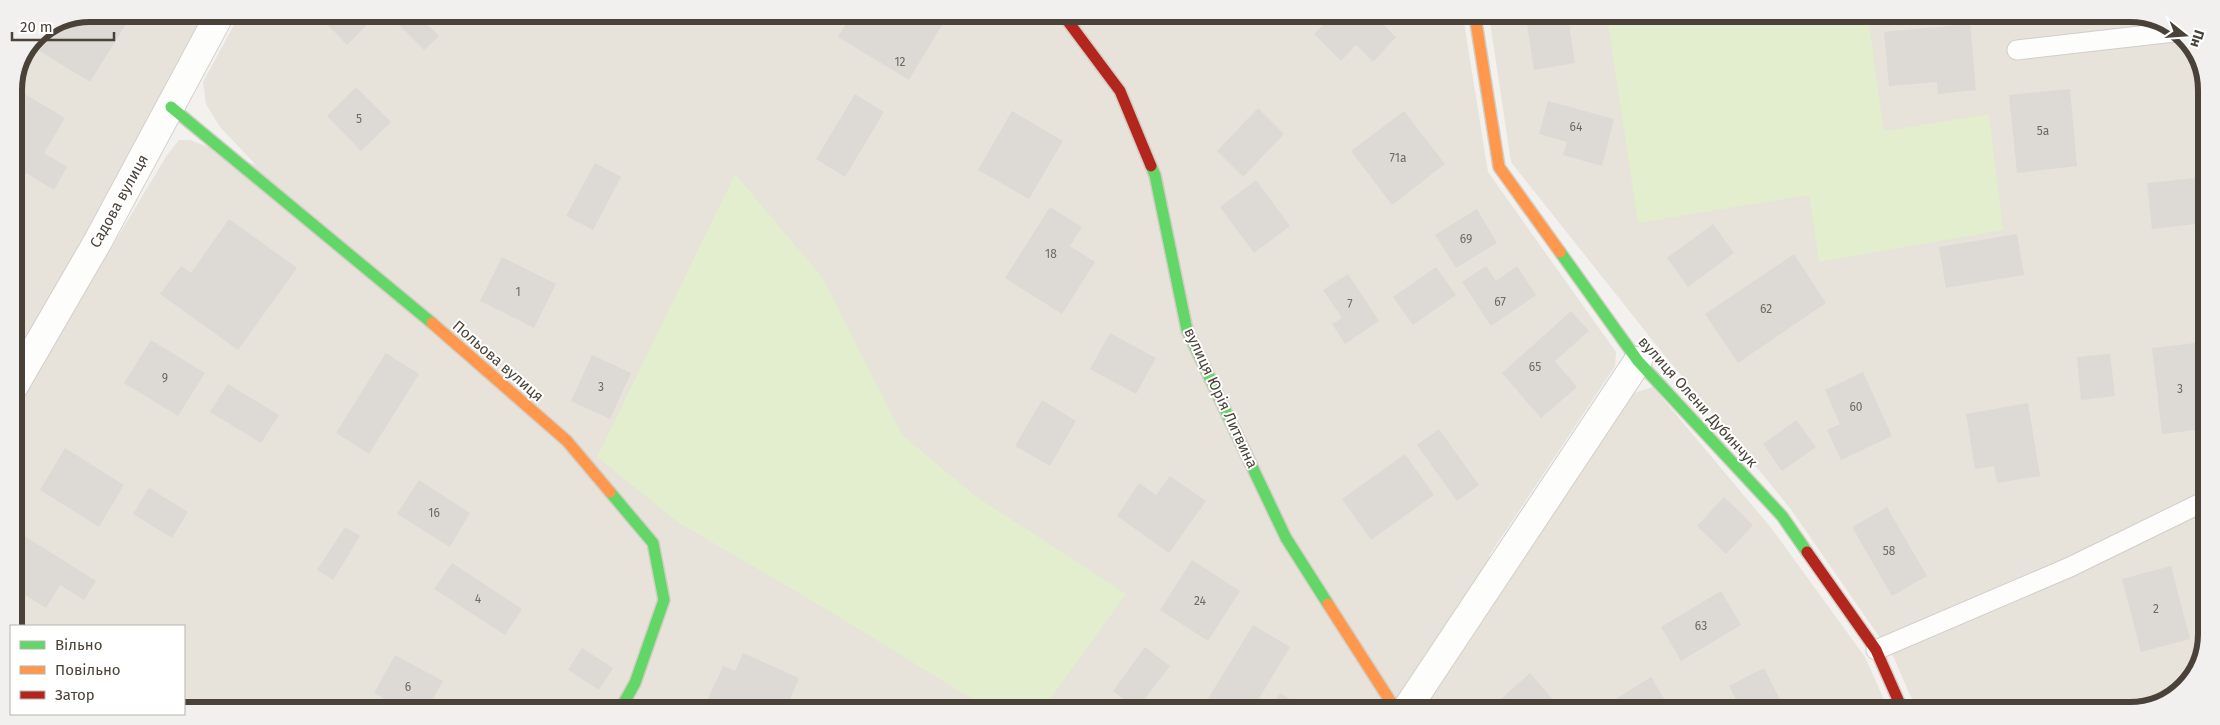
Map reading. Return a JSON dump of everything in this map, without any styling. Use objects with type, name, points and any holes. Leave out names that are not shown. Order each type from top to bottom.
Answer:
[{"type":"street","name":"Садова вулиця","points":[[23,371],[98,241],[216,22]]},
{"type":"street","name":"вулиця Юрія Литвина","points":[[1068,22],[1120,91],[1155,175],[1187,330],[1282,529],[1391,702]]},
{"type":"street","name":"вулиця Олени Дубинчук","points":[[1476,22],[1499,167],[1638,361],[1782,516],[1876,650],[1899,702]]},
{"type":"street","name":"Польова вулиця","points":[[171,107],[430,321],[567,441],[653,543],[664,600],[635,684],[624,702]]},
{"type":"street","points":[[1411,702],[1638,361]]},
{"type":"lane","points":[[2017,50],[2160,34]]},
{"type":"lane","points":[[1876,650],[2070,567],[2198,505]]},
{"type":"shaded area","points":[[90,22],[202,22],[83,238],[107,255],[167,155],[179,140],[190,140],[256,165],[220,127],[206,104],[203,82],[236,22],[1464,22],[1488,172],[1616,352],[1615,366],[1489,556],[1506,569],[1618,398],[1653,387],[1772,529],[1865,657],[1885,702],[185,702],[185,625],[23,625],[22,90],[28,64],[42,42],[64,28],[77,24]]},
{"type":"shaded area","points":[[1490,22],[2130,22],[2160,30],[2160,60],[2190,60],[2197,86],[2198,634],[2195,652],[2186,672],[2178,683],[2160,695],[2138,702],[1913,702],[1894,658],[1790,508],[1657,346],[1511,162]]},
{"type":"green space","points":[[1608,22],[1869,22],[1884,131],[1989,114],[2003,230],[1819,262],[1809,195],[1638,223]]},
{"type":"green space","points":[[735,174],[823,278],[902,435],[974,495],[1126,594],[1048,702],[977,702],[831,612],[679,523],[597,457]]},
{"type":"building","points":[[127,22],[90,82],[37,49],[42,42],[53,34],[77,24]]},
{"type":"building","points":[[325,22],[370,22],[347,45]]},
{"type":"building","points":[[402,22],[425,22],[439,36],[424,50],[399,25]]},
{"type":"building","points":[[847,22],[944,22],[909,80],[838,37]]},
{"type":"building","points":[[1326,22],[1381,22],[1396,37],[1373,62],[1356,45],[1341,61],[1314,34]]},
{"type":"building","points":[[1527,22],[1569,22],[1575,63],[1534,70]]},
{"type":"building","points":[[1970,24],[1976,90],[1938,94],[1937,82],[1889,86],[1884,32]]},
{"type":"building","points":[[356,87],[391,122],[361,151],[327,116]]},
{"type":"building","points":[[2070,89],[2077,166],[2017,173],[2009,95]]},
{"type":"building","points":[[22,92],[65,118],[44,153],[67,167],[54,190],[22,171]]},
{"type":"building","points":[[855,94],[884,112],[845,177],[816,159]]},
{"type":"building","points":[[1548,101],[1614,119],[1602,166],[1563,155],[1567,142],[1539,134]]},
{"type":"building","points":[[1258,108],[1284,134],[1243,177],[1217,151]]},
{"type":"building","points":[[1012,111],[1063,141],[1029,199],[978,170]]},
{"type":"building","points":[[1404,111],[1445,164],[1392,205],[1351,151]]},
{"type":"building","points":[[595,163],[621,177],[593,230],[566,216]]},
{"type":"building","points":[[2197,178],[2197,224],[2152,229],[2147,183]]},
{"type":"building","points":[[1256,180],[1290,226],[1254,253],[1220,207]]},
{"type":"building","points":[[1050,207],[1082,227],[1070,246],[1095,262],[1062,314],[1005,278]]},
{"type":"building","points":[[1477,209],[1497,243],[1456,268],[1435,235]]},
{"type":"building","points":[[229,219],[297,268],[238,350],[160,294],[181,266],[191,273]]},
{"type":"building","points":[[1713,224],[1734,253],[1688,287],[1667,258]]},
{"type":"building","points":[[2017,234],[2024,275],[1946,288],[1939,247]]},
{"type":"building","points":[[1794,254],[1826,303],[1738,363],[1705,314]]},
{"type":"building","points":[[502,257],[556,284],[534,328],[480,301]]},
{"type":"building","points":[[1486,266],[1496,281],[1517,266],[1536,295],[1491,326],[1462,282]]},
{"type":"building","points":[[1436,267],[1456,295],[1413,325],[1393,297]]},
{"type":"building","points":[[1348,274],[1379,321],[1345,344],[1332,324],[1342,318],[1323,290]]},
{"type":"building","points":[[1571,311],[1589,331],[1555,361],[1577,387],[1541,418],[1502,373]]},
{"type":"building","points":[[1110,333],[1156,358],[1136,394],[1090,369]]},
{"type":"building","points":[[151,340],[205,373],[178,416],[124,383]]},
{"type":"building","points":[[2197,343],[2198,430],[2162,434],[2152,348]]},
{"type":"building","points":[[386,353],[419,374],[369,454],[336,433]]},
{"type":"building","points":[[2110,354],[2115,396],[2081,400],[2077,357]]},
{"type":"building","points":[[592,355],[631,373],[610,419],[571,401]]},
{"type":"building","points":[[1863,372],[1892,436],[1841,460],[1827,430],[1840,424],[1825,390]]},
{"type":"building","points":[[228,384],[279,415],[261,443],[210,412]]},
{"type":"building","points":[[1042,400],[1076,421],[1050,466],[1015,446]]},
{"type":"building","points":[[2028,403],[2040,476],[1997,483],[1994,466],[1975,469],[1966,414]]},
{"type":"building","points":[[1796,420],[1816,447],[1782,471],[1763,444]]},
{"type":"building","points":[[1439,429],[1479,485],[1457,501],[1417,445]]},
{"type":"building","points":[[65,448],[124,485],[99,527],[40,490]]},
{"type":"building","points":[[1405,454],[1434,495],[1371,540],[1342,499]]},
{"type":"building","points":[[1170,476],[1206,501],[1169,553],[1117,516],[1139,483],[1156,495]]},
{"type":"building","points":[[419,480],[470,513],[450,547],[397,514]]},
{"type":"building","points":[[149,488],[188,512],[172,538],[133,514]]},
{"type":"building","points":[[1724,497],[1753,525],[1726,554],[1697,526]]},
{"type":"building","points":[[1887,507],[1927,576],[1892,596],[1852,527]]},
{"type":"building","points":[[345,527],[360,536],[333,580],[317,570]]},
{"type":"building","points":[[23,535],[96,581],[84,600],[60,585],[46,608],[23,594]]},
{"type":"building","points":[[1192,560],[1240,591],[1208,641],[1160,610]]},
{"type":"building","points":[[452,563],[522,609],[505,635],[434,589]]},
{"type":"building","points":[[2171,566],[2190,639],[2141,652],[2122,579]]},
{"type":"building","points":[[1721,591],[1741,625],[1681,661],[1661,627]]},
{"type":"building","points":[[1253,625],[1290,647],[1257,702],[1206,702]]},
{"type":"building","points":[[1145,647],[1170,666],[1142,702],[1128,702],[1113,691]]},
{"type":"building","points":[[582,648],[613,668],[599,690],[568,670]]},
{"type":"building","points":[[743,653],[799,678],[789,702],[706,702],[723,666],[735,671]]},
{"type":"building","points":[[395,655],[443,681],[431,702],[390,702],[374,693]]},
{"type":"building","points":[[1764,668],[1781,702],[1737,702],[1729,686]]},
{"type":"building","points":[[1530,673],[1555,702],[1498,702]]},
{"type":"building","points":[[1651,677],[1666,702],[1611,702]]},
{"type":"building","points":[[1280,693],[1295,702],[1275,702]]},
{"type":"traffic: fast","points":[[171,107],[432,323]]},
{"type":"traffic: fast","points":[[1151,166],[1155,175],[1187,330],[1286,538],[1328,604]]},
{"type":"traffic: fast","points":[[1560,252],[1638,361],[1782,516],[1807,552]]},
{"type":"traffic: fast","points":[[610,492],[653,543],[664,600],[635,683],[624,702]]},
{"type":"traffic: slow","points":[[1476,22],[1499,167],[1560,252]]},
{"type":"traffic: slow","points":[[432,323],[567,441],[610,492]]},
{"type":"traffic: slow","points":[[1328,604],[1391,702]]},
{"type":"traffic: jam","points":[[1068,22],[1120,91],[1151,166]]},
{"type":"traffic: jam","points":[[1807,552],[1876,650],[1899,702]]}]
